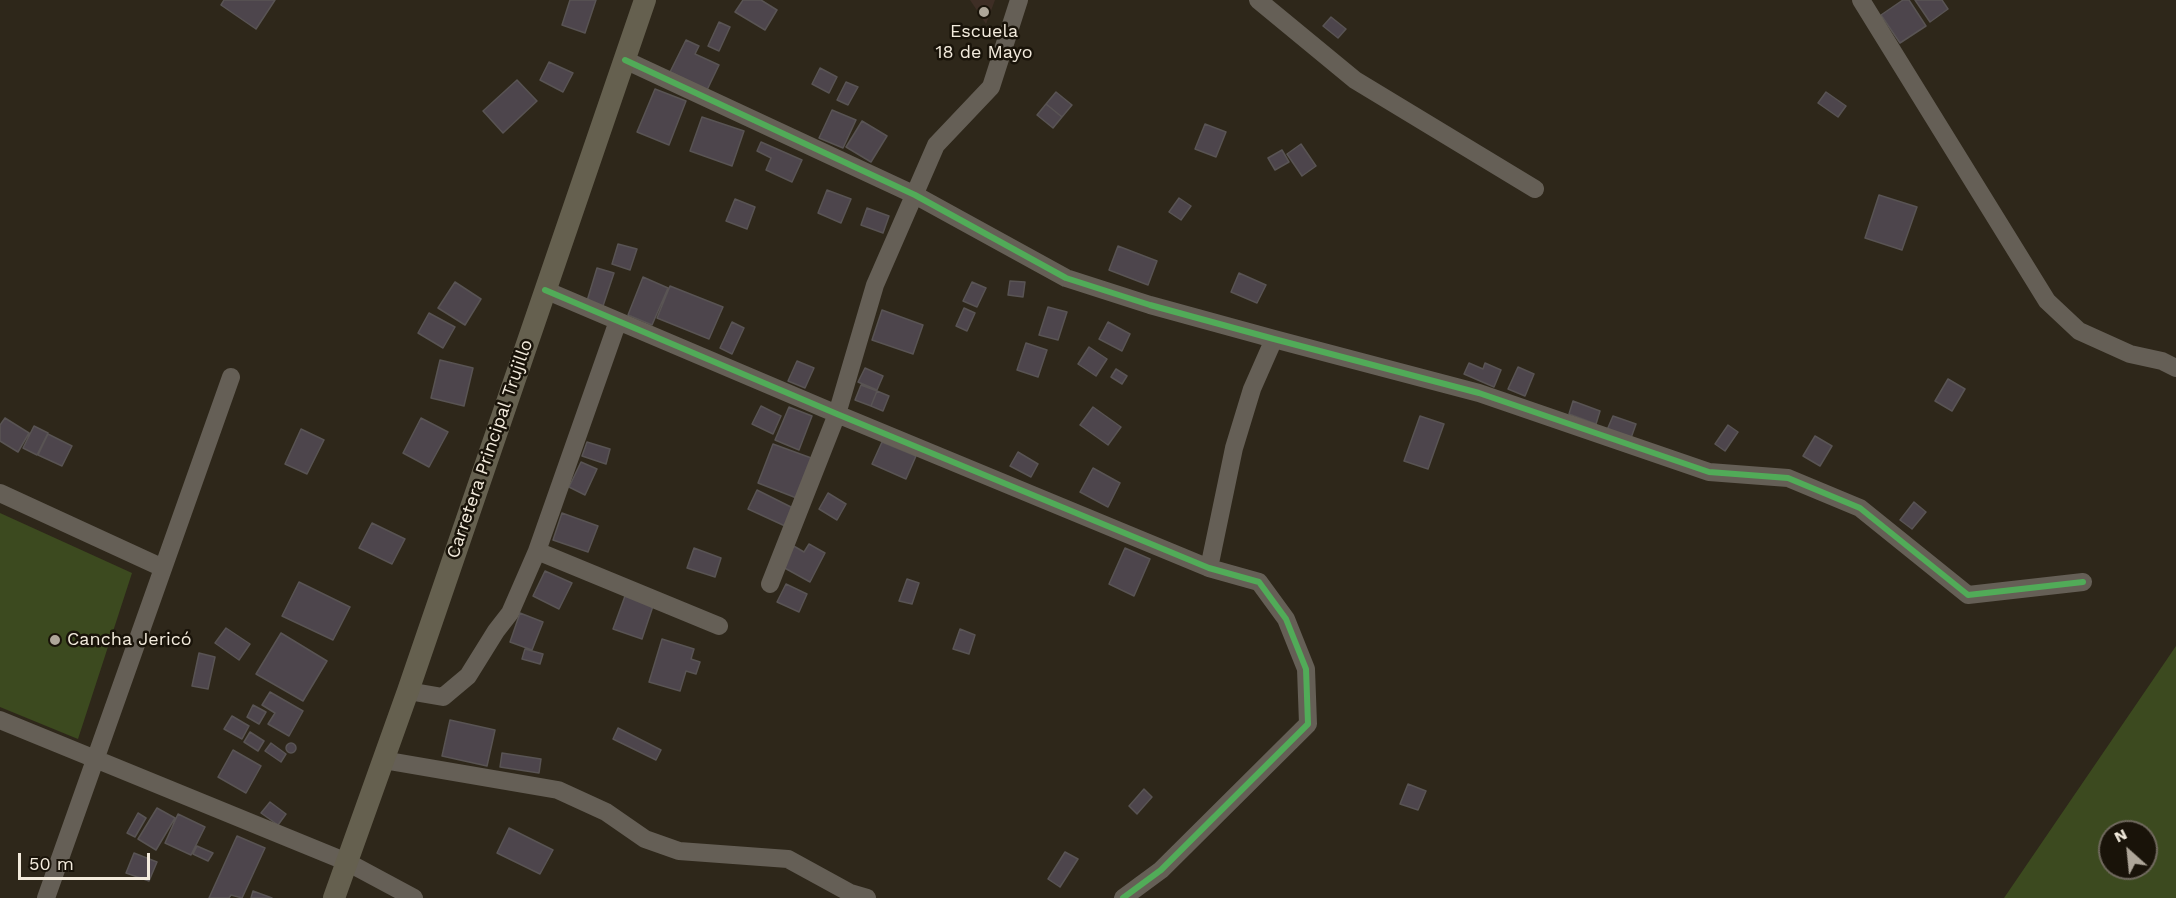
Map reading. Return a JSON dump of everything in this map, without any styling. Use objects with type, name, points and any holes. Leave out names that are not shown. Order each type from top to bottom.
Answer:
[{"type":"main road","name":"Carretera Principal Trujillo","points":[[334,898],[408,691],[645,0]]},
{"type":"street","points":[[770,584],[837,414],[875,285],[936,145],[991,87],[1020,0]]},
{"type":"street","points":[[1258,0],[1355,80],[1534,189]]},
{"type":"street","points":[[1867,3],[2047,301],[2079,332],[2130,354],[2162,361],[2176,368]]},
{"type":"street","points":[[625,60],[915,195],[1066,278],[1274,339],[1479,393],[1709,472],[1788,478],[1860,508],[1968,595],[2083,582]]},
{"type":"street","points":[[545,290],[1209,568],[1260,582],[1286,619],[1306,669],[1308,724],[1161,870],[1123,898]]},
{"type":"street","points":[[408,691],[443,697],[468,676],[510,613],[537,552],[618,321]]},
{"type":"street","points":[[1209,568],[1234,448],[1252,389],[1274,339]]},
{"type":"street","points":[[46,898],[231,377]]},
{"type":"street","points":[[0,494],[163,568]]},
{"type":"street","points":[[537,552],[719,626]]},
{"type":"street","points":[[0,720],[346,862],[414,898]]},
{"type":"street","points":[[383,760],[558,790],[606,812],[645,839],[679,851],[788,859],[850,892],[867,898]]},
{"type":"shaded area","name":"Escuela 18 de Mayo","points":[[970,0],[995,0],[986,24]]},
{"type":"green space","name":"Cancha Jericó","points":[[0,513],[132,573],[78,739],[0,707]]},
{"type":"green space","points":[[2176,646],[2176,898],[2004,898]]},
{"type":"building","points":[[224,0],[275,0],[256,29],[221,5]]},
{"type":"building","points":[[570,0],[596,0],[585,33],[562,25]]},
{"type":"building","points":[[743,0],[761,0],[777,10],[765,30],[735,12]]},
{"type":"building","points":[[1903,0],[1909,0],[1926,26],[1900,43],[1881,15]]},
{"type":"building","points":[[1915,0],[1942,0],[1948,9],[1930,22]]},
{"type":"building","points":[[1331,17],[1346,29],[1338,38],[1323,26]]},
{"type":"building","points":[[719,22],[730,27],[719,51],[708,46]]},
{"type":"building","points":[[686,40],[699,46],[695,54],[719,65],[707,90],[670,72]]},
{"type":"building","points":[[549,62],[573,73],[563,92],[540,80]]},
{"type":"building","points":[[820,68],[837,77],[829,93],[812,84]]},
{"type":"building","points":[[517,80],[537,101],[503,133],[483,111]]},
{"type":"building","points":[[846,82],[858,87],[848,105],[837,100]]},
{"type":"building","points":[[655,89],[686,101],[669,145],[637,132]]},
{"type":"building","points":[[1056,92],[1072,105],[1062,117],[1046,104]]},
{"type":"building","points":[[1826,92],[1846,106],[1838,117],[1818,103]]},
{"type":"building","points":[[1046,104],[1062,117],[1053,128],[1037,115]]},
{"type":"building","points":[[832,110],[856,120],[843,148],[819,138]]},
{"type":"building","points":[[702,117],[744,131],[732,166],[690,151]]},
{"type":"building","points":[[862,121],[887,136],[871,162],[846,147]]},
{"type":"building","points":[[1205,124],[1226,132],[1216,157],[1195,149]]},
{"type":"building","points":[[761,142],[802,160],[792,182],[766,170],[771,158],[757,151]]},
{"type":"building","points":[[1301,144],[1316,166],[1302,176],[1287,154]]},
{"type":"building","points":[[1282,150],[1289,162],[1275,170],[1268,158]]},
{"type":"building","points":[[827,190],[851,199],[841,223],[818,213]]},
{"type":"building","points":[[1879,195],[1917,207],[1902,250],[1865,238]]},
{"type":"building","points":[[1179,198],[1191,206],[1181,220],[1169,212]]},
{"type":"building","points":[[735,199],[755,207],[747,229],[726,221]]},
{"type":"building","points":[[867,208],[889,216],[883,233],[861,225]]},
{"type":"building","points":[[618,244],[637,249],[630,270],[612,264]]},
{"type":"building","points":[[1118,246],[1157,261],[1148,285],[1109,270]]},
{"type":"building","points":[[597,268],[614,273],[603,306],[587,301]]},
{"type":"building","points":[[1239,273],[1266,285],[1257,303],[1231,292]]},
{"type":"building","points":[[643,277],[668,288],[652,325],[628,315]]},
{"type":"building","points":[[1010,281],[1025,282],[1023,297],[1008,295]]},
{"type":"building","points":[[455,282],[481,299],[465,325],[438,308]]},
{"type":"building","points":[[972,282],[986,288],[977,307],[963,301]]},
{"type":"building","points":[[670,286],[723,307],[709,339],[657,318]]},
{"type":"building","points":[[1048,307],[1067,312],[1058,340],[1039,335]]},
{"type":"building","points":[[964,308],[975,313],[967,331],[956,326]]},
{"type":"building","points":[[882,310],[923,325],[913,354],[872,340]]},
{"type":"building","points":[[429,313],[455,327],[443,348],[418,333]]},
{"type":"building","points":[[732,322],[744,328],[732,354],[720,348]]},
{"type":"building","points":[[1108,322],[1130,334],[1122,351],[1099,339]]},
{"type":"building","points":[[1026,343],[1047,350],[1038,377],[1017,370]]},
{"type":"building","points":[[1089,347],[1107,359],[1096,376],[1078,364]]},
{"type":"building","points":[[440,360],[473,368],[464,406],[431,398]]},
{"type":"building","points":[[797,361],[814,368],[805,388],[788,381]]},
{"type":"building","points":[[1469,363],[1483,369],[1485,363],[1501,370],[1494,387],[1464,374]]},
{"type":"building","points":[[1518,367],[1534,374],[1525,396],[1508,389]]},
{"type":"building","points":[[865,368],[883,376],[877,390],[858,382]]},
{"type":"building","points":[[1116,369],[1127,376],[1122,384],[1111,377]]},
{"type":"building","points":[[1948,379],[1965,389],[1952,411],[1935,401]]},
{"type":"building","points":[[861,385],[877,391],[871,406],[855,400]]},
{"type":"building","points":[[877,391],[889,396],[883,411],[871,406]]},
{"type":"building","points":[[1573,401],[1600,411],[1596,424],[1569,414]]},
{"type":"building","points":[[761,406],[781,416],[773,434],[752,424]]},
{"type":"building","points":[[789,407],[812,416],[799,450],[775,440]]},
{"type":"building","points":[[1093,407],[1121,427],[1108,445],[1080,425]]},
{"type":"building","points":[[1420,416],[1444,424],[1428,469],[1404,461]]},
{"type":"building","points":[[1613,416],[1636,424],[1631,438],[1607,430]]},
{"type":"building","points":[[5,418],[29,433],[18,452],[0,441],[0,425]]},
{"type":"building","points":[[421,418],[448,432],[429,467],[403,453]]},
{"type":"building","points":[[1728,425],[1738,432],[1725,451],[1715,444]]},
{"type":"building","points":[[34,426],[48,433],[37,455],[23,448]]},
{"type":"building","points":[[301,429],[324,440],[307,474],[285,464]]},
{"type":"building","points":[[48,434],[72,446],[62,466],[38,455]]},
{"type":"building","points":[[1815,436],[1832,446],[1820,466],[1803,456]]},
{"type":"building","points":[[587,442],[610,449],[606,464],[582,456]]},
{"type":"building","points":[[882,442],[916,456],[906,479],[872,464]]},
{"type":"building","points":[[773,444],[814,459],[799,499],[758,483]]},
{"type":"building","points":[[1018,452],[1038,464],[1031,477],[1010,466]]},
{"type":"building","points":[[581,462],[597,469],[585,495],[569,487]]},
{"type":"building","points":[[1093,468],[1120,483],[1108,507],[1080,492]]},
{"type":"building","points":[[757,490],[793,508],[785,526],[748,509]]},
{"type":"building","points":[[828,493],[846,504],[837,520],[819,509]]},
{"type":"building","points":[[1914,502],[1926,512],[1912,529],[1900,520]]},
{"type":"building","points":[[562,513],[598,526],[588,552],[553,540]]},
{"type":"building","points":[[372,523],[405,539],[392,564],[359,548]]},
{"type":"building","points":[[809,544],[825,553],[810,582],[781,566],[792,545],[804,552]]},
{"type":"building","points":[[694,548],[721,558],[715,577],[687,568]]},
{"type":"building","points":[[1125,548],[1150,559],[1134,596],[1109,584]]},
{"type":"building","points":[[545,571],[572,583],[559,609],[533,596]]},
{"type":"building","points":[[907,579],[919,583],[912,604],[899,601]]},
{"type":"building","points":[[299,582],[350,607],[333,640],[282,616]]},
{"type":"building","points":[[786,584],[807,594],[799,612],[777,602]]},
{"type":"building","points":[[625,596],[653,606],[642,639],[613,629]]},
{"type":"building","points":[[520,613],[543,622],[532,650],[510,642]]},
{"type":"building","points":[[226,628],[250,644],[239,660],[215,643]]},
{"type":"building","points":[[960,629],[975,635],[969,654],[953,649]]},
{"type":"building","points":[[281,633],[327,661],[303,701],[256,674]]},
{"type":"building","points":[[662,639],[694,649],[691,659],[700,662],[696,674],[686,671],[680,691],[649,682]]},
{"type":"building","points":[[525,649],[543,654],[540,664],[522,659]]},
{"type":"building","points":[[199,653],[215,657],[208,689],[192,686]]},
{"type":"building","points":[[270,692],[303,711],[289,736],[268,724],[275,713],[262,705]]},
{"type":"building","points":[[253,705],[266,712],[259,724],[247,717]]},
{"type":"building","points":[[232,716],[249,726],[242,739],[224,729]]},
{"type":"building","points":[[450,720],[495,730],[487,766],[442,756]]},
{"type":"building","points":[[618,728],[661,750],[656,760],[613,739]]},
{"type":"building","points":[[250,732],[264,741],[258,751],[244,742]]},
{"type":"building","points":[[271,743],[286,754],[281,762],[265,751]]},
{"type":"building","points":[[291,743],[295,744],[295,752],[291,753],[287,752],[286,748],[287,744]]},
{"type":"building","points":[[233,750],[261,766],[246,793],[218,777]]},
{"type":"building","points":[[502,753],[541,759],[539,773],[500,767]]},
{"type":"building","points":[[1408,784],[1426,791],[1418,810],[1400,804]]},
{"type":"building","points":[[1144,789],[1152,797],[1137,814],[1129,806]]},
{"type":"building","points":[[270,802],[286,814],[278,825],[261,813]]},
{"type":"building","points":[[157,808],[175,818],[156,850],[138,839]]},
{"type":"building","points":[[138,813],[146,818],[135,837],[127,833]]},
{"type":"building","points":[[178,814],[205,827],[191,855],[165,843]]},
{"type":"building","points":[[509,828],[553,850],[540,874],[497,853]]},
{"type":"building","points":[[237,836],[265,848],[242,898],[231,895],[229,898],[209,898]]},
{"type":"building","points":[[197,846],[213,853],[208,861],[193,854]]},
{"type":"building","points":[[1065,852],[1078,859],[1060,887],[1048,879]]},
{"type":"building","points":[[134,853],[157,862],[149,881],[126,873]]},
{"type":"building","points":[[253,891],[272,898],[251,898]]},
{"type":"cycle path","points":[[625,60],[915,195],[1066,278],[1150,305],[1479,393],[1709,472],[1788,478],[1860,508],[1968,595],[2083,582]]},
{"type":"cycle path","points":[[545,290],[1209,568],[1259,582],[1286,619],[1306,669],[1308,724],[1161,870],[1123,898]]},
{"type":"place","name":"Escuela 18 de Mayo","points":[[984,12]]},
{"type":"place","name":"Cancha Jericó","points":[[55,640]]}]
